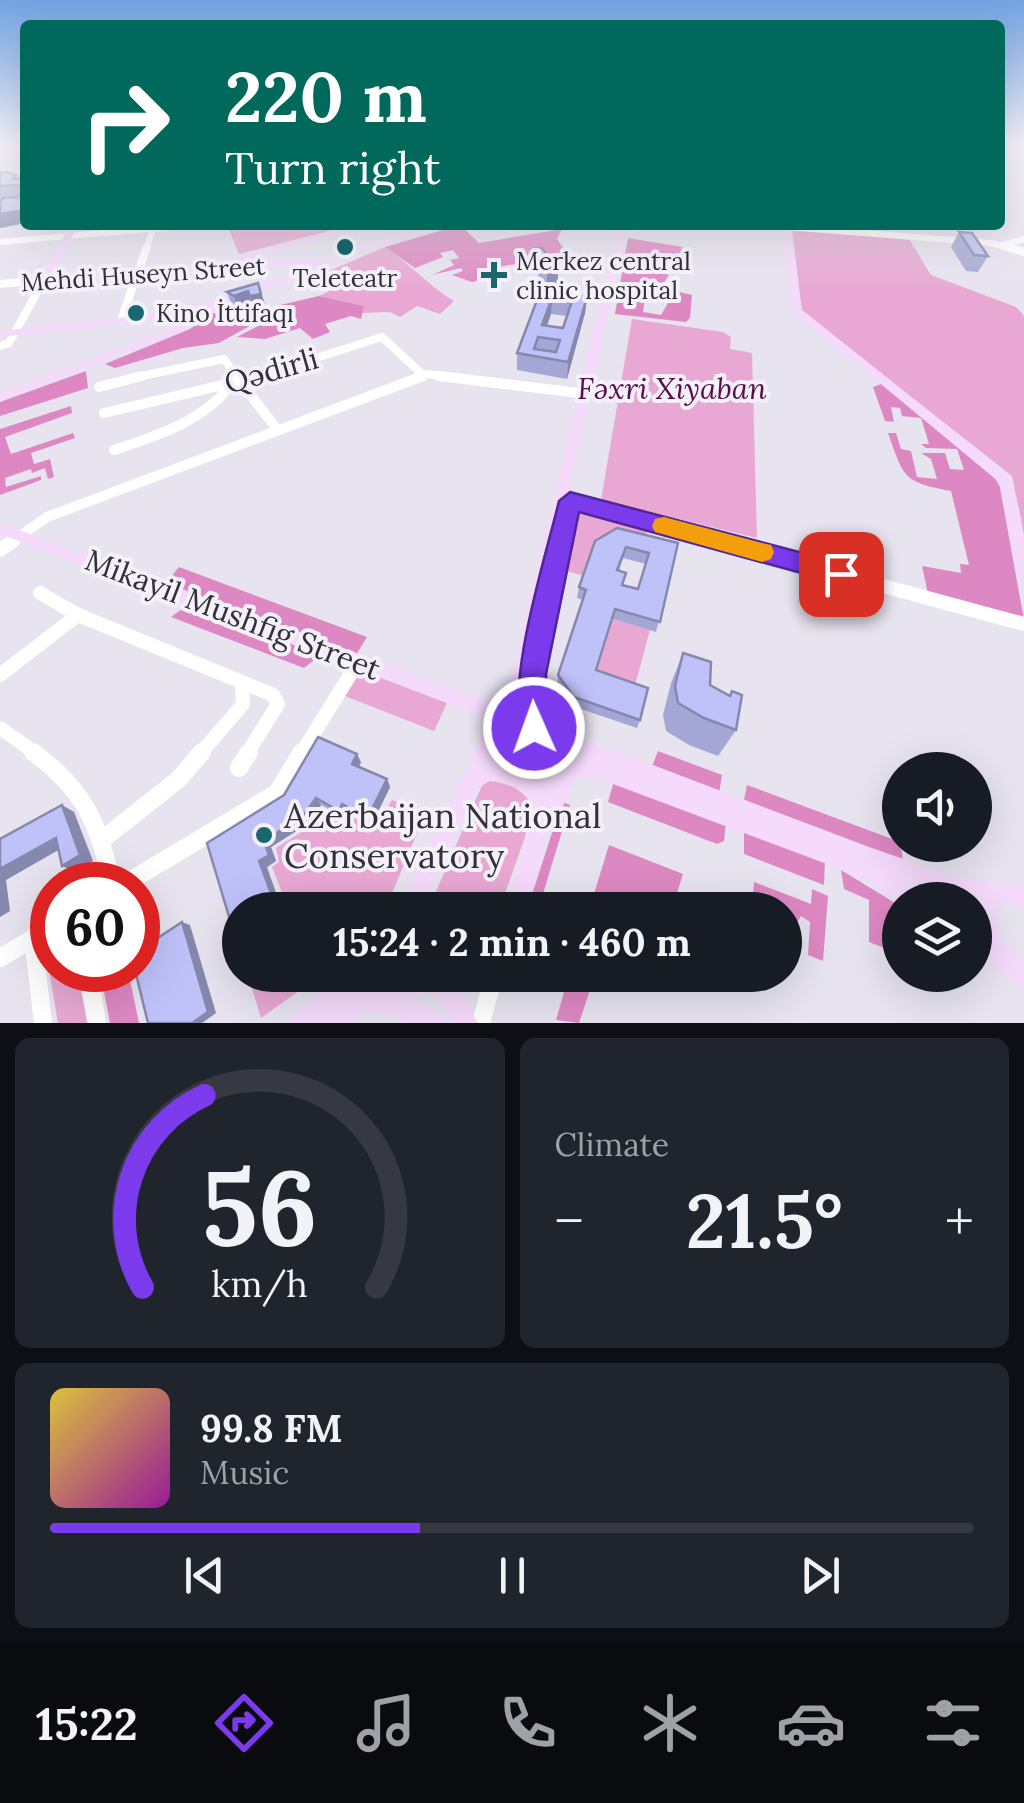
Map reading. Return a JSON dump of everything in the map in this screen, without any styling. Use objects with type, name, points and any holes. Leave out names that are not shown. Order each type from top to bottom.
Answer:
[{"type":"main road","points":[[44,280],[72,230]]},
{"type":"main road","points":[[228,262],[345,230]]},
{"type":"main road","points":[[326,260],[322,255],[354,230]]},
{"type":"main road","points":[[177,313],[303,276],[347,256],[427,230]]},
{"type":"main road","points":[[334,243],[331,253],[347,256],[434,230]]},
{"type":"main road","points":[[420,892],[516,688],[625,230]]},
{"type":"main road","points":[[521,892],[543,807],[532,674],[625,230]]},
{"type":"main road","points":[[786,230],[796,310],[999,474],[1008,488],[1024,575]]},
{"type":"main road","name":"Mehdi Huseyn Street","points":[[44,280],[228,262],[286,264],[347,256]]},
{"type":"main road","points":[[286,264],[310,269],[303,276]]},
{"type":"main road","points":[[0,397],[188,324],[241,294]]},
{"type":"main road","points":[[0,334],[196,313],[188,324]]},
{"type":"main road","name":"Mikayil Mushfig Street","points":[[0,528],[466,700],[504,715],[535,734],[943,882],[1015,893]]},
{"type":"main road","points":[[466,700],[498,701],[516,688]]},
{"type":"main road","points":[[466,700],[486,724],[484,752]]},
{"type":"main road","points":[[473,774],[501,742],[535,734]]},
{"type":"main road","points":[[528,870],[568,772],[582,766],[609,772],[865,868],[888,882]]},
{"type":"main road","points":[[463,796],[478,776],[492,770],[536,790],[543,807]]},
{"type":"main road","points":[[424,892],[429,874]]},
{"type":"main road","points":[[1015,893],[988,902],[984,918],[993,946],[1020,974]]},
{"type":"main road","points":[[992,953],[1020,974]]},
{"type":"main road","points":[[327,1023],[351,992]]},
{"type":"main road","points":[[300,1023],[346,999],[372,992]]},
{"type":"main road","points":[[447,992],[466,1023]]},
{"type":"main road","points":[[346,999],[379,998],[434,1023]]},
{"type":"street","points":[[0,242],[142,230]]},
{"type":"street","points":[[121,320],[153,230]]},
{"type":"street","points":[[831,230],[1002,245],[1024,252]]},
{"type":"street","points":[[1002,245],[1024,239]]},
{"type":"street","points":[[0,346],[9,343],[44,280]]},
{"type":"street","name":"Mehdi Huseyn Street","points":[[0,284],[44,280]]},
{"type":"street","name":"Qədirli","points":[[104,414],[238,382],[382,337],[423,375]]},
{"type":"street","points":[[98,387],[221,358],[276,428]]},
{"type":"street","points":[[0,550],[47,517],[423,375],[586,394]]},
{"type":"street","points":[[114,450],[166,432],[238,382]]},
{"type":"street","points":[[570,501],[1024,624]]},
{"type":"street","points":[[40,593],[78,615],[273,695],[278,704],[239,768]]},
{"type":"street","points":[[0,676],[78,615]]},
{"type":"street","points":[[160,863],[278,793],[358,662]]},
{"type":"street","points":[[103,839],[180,779],[209,748],[243,704],[242,682]]},
{"type":"street","points":[[0,728],[71,779],[84,795],[103,839],[108,862]]},
{"type":"street","points":[[0,958],[30,939]]},
{"type":"street","points":[[40,992],[44,1023]]},
{"type":"street","points":[[92,992],[98,1023]]},
{"type":"street","points":[[481,1023],[489,992]]},
{"type":"green space","points":[[229,230],[333,230],[239,254]]},
{"type":"green space","points":[[792,230],[909,239],[931,275],[1016,307],[1024,316],[1024,535],[1012,476],[802,311]]},
{"type":"green space","points":[[385,247],[454,301],[440,314],[417,306],[400,317],[390,312],[362,313],[364,306],[319,296],[344,284],[322,274]]},
{"type":"green space","name":"Fəxri Xiyaban","points":[[632,319],[723,332],[731,337],[730,349],[752,353],[757,538],[601,500]]},
{"type":"green space","points":[[576,508],[648,526],[644,545],[585,576],[562,570]]},
{"type":"green space","points":[[613,619],[650,630],[633,693],[594,680]]},
{"type":"green space","points":[[361,670],[447,703],[434,731],[345,696]]},
{"type":"green space","points":[[486,776],[528,790],[535,809],[505,892],[436,892]]},
{"type":"green space","points":[[392,800],[425,814],[392,892],[282,892],[272,867],[279,862],[276,848],[311,826],[320,810],[344,822],[348,815],[376,828]]},
{"type":"green space","points":[[53,992],[81,992],[87,1023],[58,1023]]},
{"type":"green space","points":[[253,992],[297,992],[261,1018]]},
{"type":"shaded area","points":[[443,230],[465,230],[479,243],[562,230],[557,239],[565,250],[558,256],[519,258],[517,264],[484,269],[489,278],[472,282],[452,275],[463,271],[461,268],[432,275],[454,265],[450,260],[459,258],[453,250],[415,268],[385,247]]},
{"type":"shaded area","points":[[628,238],[683,247],[678,258],[670,257],[662,273],[669,275],[658,291],[646,290],[643,312],[661,315],[675,291],[692,295],[690,318],[686,322],[615,314]]},
{"type":"shaded area","points":[[319,296],[364,306],[361,319],[351,316],[325,324],[330,332],[313,339],[300,328],[265,339],[237,337],[258,326],[256,319],[283,312],[280,305]]},
{"type":"shaded area","points":[[213,313],[234,321],[248,316],[255,323],[219,343],[183,348],[115,368],[105,364],[190,329]]},
{"type":"shaded area","points":[[86,371],[88,388],[0,416],[0,402]]},
{"type":"shaded area","points":[[881,384],[999,482],[1024,620],[928,594],[922,566],[961,573],[960,564],[969,565],[951,491],[908,476],[888,433],[896,433],[901,449],[911,451],[917,477],[937,479],[931,459],[921,453],[945,453],[950,469],[964,470],[957,449],[926,448],[921,444],[929,444],[921,418],[902,416],[900,408],[891,407],[894,422],[885,421],[873,387]]},
{"type":"shaded area","points":[[71,406],[72,413],[5,437],[11,454],[73,433],[75,438],[31,453],[34,464],[50,459],[54,477],[48,479],[45,468],[32,473],[31,469],[5,478],[6,487],[41,476],[41,480],[0,495],[0,429]]},
{"type":"shaded area","points":[[179,567],[367,637],[356,655],[166,583]]},
{"type":"shaded area","points":[[189,604],[321,655],[304,668],[171,617]]},
{"type":"shaded area","points":[[658,751],[722,775],[719,794],[651,769]]},
{"type":"shaded area","points":[[614,781],[726,822],[724,841],[717,844],[608,802]]},
{"type":"shaded area","points":[[747,785],[882,835],[882,852],[744,800]]},
{"type":"shaded area","points":[[562,802],[570,805],[543,892],[533,892]]},
{"type":"shaded area","points":[[744,831],[825,859],[824,885],[744,854]]},
{"type":"shaded area","points":[[609,845],[683,874],[677,892],[595,892]]},
{"type":"shaded area","points":[[841,870],[882,895],[882,947],[869,942],[869,900],[844,889]]},
{"type":"shaded area","points":[[754,882],[780,892],[753,892]]},
{"type":"shaded area","points":[[812,889],[828,896],[823,961],[808,955],[810,922],[802,917],[802,901],[811,904]]},
{"type":"shaded area","points":[[104,992],[133,992],[139,1023],[110,1023]]},
{"type":"shaded area","points":[[564,992],[589,992],[579,1023],[556,1020]]},
{"type":"building","points":[[20,194],[20,211],[0,214],[3,198]]},
{"type":"building","points":[[959,232],[972,233],[988,256],[974,255]]},
{"type":"building","points":[[542,248],[558,270],[547,272],[531,249]]},
{"type":"building","points":[[258,283],[261,294],[250,296],[248,291],[234,296],[227,292]]},
{"type":"building","points":[[540,292],[587,297],[568,362],[517,353]],"holes":[[[552,298],[572,301],[563,328],[542,325]],[[538,337],[560,340],[556,352],[534,349]]]},
{"type":"building","points":[[617,528],[678,543],[660,622],[615,609],[596,670],[648,688],[640,720],[574,697],[558,675],[586,590],[579,587],[595,541]],"holes":[[[626,547],[649,553],[638,589],[622,585],[626,573],[617,570]]]},
{"type":"building","points":[[683,653],[711,662],[710,685],[730,696],[732,691],[742,695],[736,730],[678,703],[675,686]]},
{"type":"building","name":"Azerbaijan National Conservatory","points":[[318,737],[357,754],[352,764],[387,779],[371,811],[358,805],[355,811],[342,804],[339,811],[316,798],[303,816],[264,841],[269,855],[259,861],[271,892],[222,893],[207,843],[284,795]]},
{"type":"building","points":[[62,805],[80,855],[61,862],[56,838],[0,869],[0,839]]},
{"type":"building","points":[[182,922],[208,1012],[192,1023],[148,1023],[140,992],[160,992],[160,936]]},
{"type":"slow traffic","points":[[664,526],[762,552]]},
{"type":"place","name":"Teleteatr","points":[[345,247]]},
{"type":"place","name":"Merkez central clinic hospital","points":[[494,275]]},
{"type":"place","name":"Kino İttifaqı","points":[[136,313]]},
{"type":"place","name":"Azerbaijan National Conservatory","points":[[264,835]]},
{"type":"route","points":[[534,728],[532,674],[570,501],[841,574]]}]
